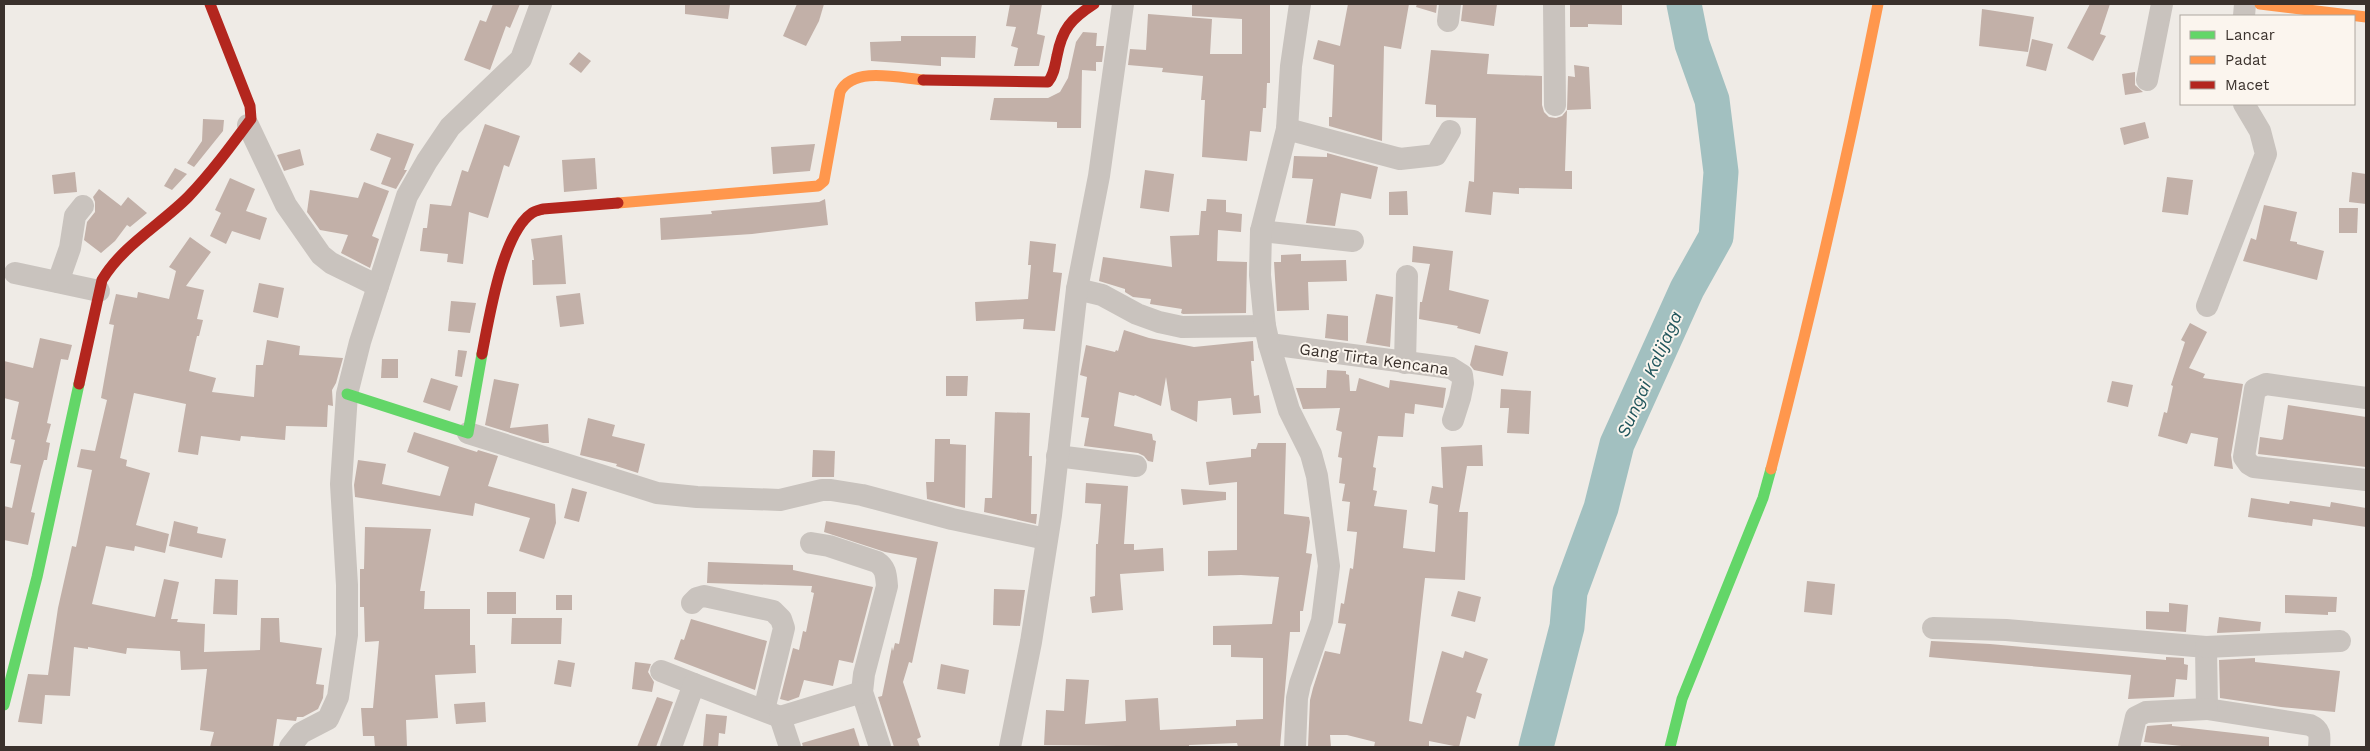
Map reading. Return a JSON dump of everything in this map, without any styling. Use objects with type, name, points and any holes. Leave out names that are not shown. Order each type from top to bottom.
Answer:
[{"type":"street","points":[[4,705],[37,577],[102,280],[111,265],[187,198],[251,119],[250,106],[215,22],[210,4]]},
{"type":"street","points":[[290,747],[301,733],[328,719],[338,697],[347,635],[347,585],[341,484],[347,394],[378,286],[407,196],[427,161],[450,127],[521,59],[541,4]]},
{"type":"street","points":[[468,433],[495,285],[517,230],[532,213],[543,209],[818,186],[824,181],[840,92],[844,84],[849,80],[867,76],[951,82],[1048,82],[1052,76],[1062,35],[1070,23],[1094,4]]},
{"type":"street","points":[[1010,747],[1031,642],[1051,515],[1078,289],[1099,176],[1123,4]]},
{"type":"street","points":[[1295,747],[1297,698],[1322,621],[1329,566],[1317,476],[1311,454],[1289,410],[1267,335],[1260,275],[1261,231],[1287,129],[1291,66],[1300,4]]},
{"type":"street","points":[[1554,4],[1555,105]]},
{"type":"street","points":[[1670,747],[1682,699],[1763,498],[1800,362],[1854,126],[1878,4]]},
{"type":"street","points":[[2147,80],[2162,4]]},
{"type":"street","points":[[2269,5],[2354,12]]},
{"type":"street","points":[[2207,306],[2266,154],[2260,132],[2245,105]]},
{"type":"street","points":[[248,125],[286,205],[321,255],[330,263],[378,286]]},
{"type":"street","points":[[1287,129],[1400,159],[1436,155],[1450,131]]},
{"type":"street","points":[[58,282],[70,248],[75,216],[83,206]]},
{"type":"street","points":[[1261,231],[1353,241]]},
{"type":"street","points":[[15,273],[100,291]]},
{"type":"street","points":[[1404,363],[1407,276]]},
{"type":"street","name":"Gang Tirta Kencana","points":[[1078,289],[1102,295],[1137,314],[1159,322],[1182,327],[1267,335],[1404,363],[1451,368],[1462,375],[1463,383],[1453,420]]},
{"type":"street","points":[[2366,398],[2266,384],[2260,386],[2256,389],[2244,456],[2249,464],[2254,467],[2366,480]]},
{"type":"street","points":[[347,394],[657,493],[780,500],[822,490],[831,490],[1046,539]]},
{"type":"street","points":[[1057,456],[1136,466]]},
{"type":"street","points":[[811,543],[829,546],[877,562],[883,566],[886,574],[887,586],[864,674],[862,692],[880,747]]},
{"type":"street","points":[[692,604],[697,598],[704,596],[772,611],[782,618],[784,628],[772,714],[790,747]]},
{"type":"street","points":[[1933,628],[2006,630],[2206,647],[2340,641]]},
{"type":"street","points":[[2206,647],[2207,709]]},
{"type":"street","points":[[661,671],[772,714],[862,692]]},
{"type":"street","points":[[671,747],[694,684]]},
{"type":"street","points":[[2129,747],[2136,717],[2146,712],[2207,709],[2310,725],[2316,728],[2320,734],[2319,747]]},
{"type":"building","points":[[493,4],[520,4],[510,28],[506,26],[490,70],[464,60],[480,20],[486,22]]},
{"type":"building","points":[[685,4],[730,4],[728,19],[685,14]]},
{"type":"building","points":[[797,4],[824,4],[819,21],[806,46],[783,36]]},
{"type":"building","points":[[1010,4],[1042,4],[1037,34],[1045,36],[1039,66],[1014,66],[1018,48],[1011,46],[1016,27],[1006,26]]},
{"type":"building","points":[[1192,4],[1270,4],[1270,83],[1267,83],[1266,108],[1263,108],[1261,132],[1250,131],[1247,161],[1202,157],[1205,100],[1201,100],[1203,76],[1162,72],[1163,68],[1128,65],[1130,49],[1146,50],[1148,14],[1212,19],[1210,54],[1242,54],[1242,19],[1192,16]]},
{"type":"building","points":[[1348,4],[1409,4],[1401,49],[1384,46],[1382,141],[1329,126],[1329,117],[1332,117],[1334,65],[1313,59],[1318,40],[1340,46]]},
{"type":"building","points":[[1417,4],[1437,4],[1436,13],[1416,7]]},
{"type":"building","points":[[1463,4],[1497,4],[1494,26],[1461,21]]},
{"type":"building","points":[[1570,4],[1622,4],[1622,25],[1588,24],[1588,27],[1570,27]]},
{"type":"building","points":[[2090,4],[2110,4],[2100,34],[2106,36],[2093,61],[2067,48]]},
{"type":"building","points":[[1982,9],[2034,17],[2028,52],[1979,46]]},
{"type":"building","points":[[1083,32],[1097,33],[1096,46],[1104,46],[1102,62],[1096,62],[1096,71],[1082,70],[1081,128],[1057,128],[1057,122],[990,120],[994,98],[1048,98],[1060,92],[1068,78],[1076,42]]},
{"type":"building","points":[[901,36],[976,36],[975,58],[941,57],[941,66],[871,61],[870,42],[901,41]]},
{"type":"building","points":[[2032,39],[2053,44],[2046,71],[2026,66]]},
{"type":"building","points":[[1431,50],[1489,54],[1487,74],[1542,76],[1542,105],[1544,112],[1549,117],[1556,118],[1562,116],[1567,110],[1565,171],[1572,171],[1572,189],[1519,188],[1519,194],[1493,192],[1491,215],[1465,212],[1469,181],[1474,182],[1476,118],[1436,117],[1436,105],[1425,104]]},
{"type":"building","points":[[579,52],[591,61],[581,73],[569,64]]},
{"type":"building","points":[[1574,65],[1589,67],[1591,109],[1567,110],[1568,76],[1575,77]]},
{"type":"building","points":[[2135,72],[2135,85],[2143,92],[2125,95],[2122,74]]},
{"type":"building","points":[[203,119],[224,120],[223,131],[194,167],[187,163],[202,141]]},
{"type":"building","points":[[2145,122],[2149,138],[2124,145],[2120,128]]},
{"type":"building","points":[[485,124],[520,136],[509,167],[504,165],[488,218],[469,212],[463,264],[447,262],[448,254],[420,251],[423,228],[427,228],[430,204],[451,206],[462,170],[468,172]]},
{"type":"building","points":[[377,133],[414,144],[404,170],[407,170],[396,189],[381,184],[391,158],[370,150]]},
{"type":"building","points":[[815,144],[810,171],[773,174],[771,147]]},
{"type":"building","points":[[300,149],[304,165],[284,171],[277,155]]},
{"type":"building","points":[[1327,153],[1378,167],[1371,199],[1341,193],[1335,226],[1306,223],[1313,179],[1292,178],[1294,156],[1327,157]]},
{"type":"building","points":[[595,158],[597,189],[564,192],[562,160]]},
{"type":"building","points":[[175,168],[187,174],[172,190],[164,186]]},
{"type":"building","points":[[1145,170],[1174,174],[1169,212],[1140,208]]},
{"type":"building","points":[[75,172],[77,192],[54,194],[52,175]]},
{"type":"building","points":[[2352,172],[2366,174],[2366,204],[2349,202]]},
{"type":"building","points":[[2167,177],[2193,180],[2188,215],[2162,212]]},
{"type":"building","points":[[230,178],[255,189],[246,211],[267,218],[260,240],[232,231],[226,244],[210,236],[221,213],[215,210]]},
{"type":"building","points":[[364,182],[389,191],[372,236],[379,239],[370,268],[341,253],[348,235],[320,230],[307,212],[310,190],[358,198]]},
{"type":"building","points":[[99,189],[121,206],[128,197],[147,213],[130,227],[127,225],[115,241],[101,253],[84,240],[87,222],[95,212],[93,197]]},
{"type":"building","points":[[1407,191],[1408,215],[1389,215],[1389,192]]},
{"type":"building","points":[[825,199],[828,225],[752,234],[661,240],[660,218],[712,214],[711,211],[819,202]]},
{"type":"building","points":[[1207,199],[1226,200],[1226,212],[1242,214],[1241,232],[1218,230],[1217,261],[1247,262],[1246,313],[1183,314],[1181,313],[1182,309],[1150,304],[1151,299],[1133,297],[1125,292],[1125,289],[1099,281],[1103,257],[1172,267],[1170,236],[1199,235],[1201,211],[1206,211]]},
{"type":"building","points":[[2264,205],[2297,212],[2290,241],[2324,251],[2317,280],[2243,261],[2251,238],[2256,240]]},
{"type":"building","points":[[2339,208],[2358,208],[2357,233],[2339,233]]},
{"type":"building","points":[[562,235],[566,284],[533,285],[532,260],[534,260],[531,239]]},
{"type":"building","points":[[190,237],[211,252],[186,286],[204,290],[197,319],[203,320],[199,336],[197,336],[189,371],[216,378],[212,392],[254,397],[256,365],[263,365],[267,340],[300,346],[299,355],[343,358],[336,383],[332,390],[333,406],[328,405],[327,427],[286,426],[285,440],[241,436],[240,441],[201,436],[198,455],[178,452],[186,404],[134,393],[120,458],[127,460],[126,466],[150,473],[136,525],[169,534],[165,553],[135,546],[134,551],[106,546],[92,604],[155,617],[164,579],[179,582],[171,619],[178,619],[177,622],[205,624],[204,652],[260,650],[261,618],[279,618],[280,642],[322,648],[316,684],[324,685],[323,698],[318,709],[303,717],[297,717],[296,721],[277,719],[273,747],[210,747],[214,732],[200,730],[207,669],[181,670],[180,651],[127,648],[126,654],[88,647],[88,649],[74,647],[70,696],[45,695],[42,724],[18,722],[28,674],[48,675],[58,608],[72,546],[76,547],[92,470],[77,467],[81,449],[95,451],[107,400],[101,398],[114,325],[109,324],[116,294],[137,298],[138,292],[169,299],[176,271],[169,267]]},
{"type":"building","points":[[1030,241],[1056,244],[1053,272],[1062,273],[1055,331],[1023,329],[1024,319],[976,321],[975,302],[1028,299],[1031,265],[1028,265]]},
{"type":"building","points":[[1413,246],[1453,251],[1449,290],[1489,300],[1480,334],[1457,328],[1458,326],[1419,319],[1420,302],[1422,302],[1430,264],[1412,262]]},
{"type":"building","points":[[1301,254],[1301,261],[1346,260],[1347,281],[1308,282],[1309,310],[1277,311],[1274,262],[1281,262],[1281,255]]},
{"type":"building","points":[[259,283],[284,288],[278,318],[253,312]]},
{"type":"building","points":[[580,293],[584,324],[560,327],[556,296]]},
{"type":"building","points":[[1376,294],[1393,297],[1390,347],[1366,343]]},
{"type":"building","points":[[451,301],[476,303],[470,333],[448,331]]},
{"type":"building","points":[[1327,314],[1348,316],[1348,341],[1325,338]]},
{"type":"building","points":[[2190,323],[2207,332],[2189,368],[2205,374],[2203,378],[2243,384],[2231,455],[2233,469],[2214,466],[2218,438],[2191,433],[2187,444],[2158,436],[2164,412],[2167,413],[2173,386],[2171,385],[2185,342],[2181,340]]},
{"type":"building","points":[[1124,330],[1149,338],[1194,347],[1253,341],[1254,361],[1251,361],[1254,396],[1259,395],[1261,413],[1233,415],[1231,398],[1198,401],[1197,422],[1171,410],[1166,377],[1161,406],[1135,395],[1119,392],[1114,426],[1152,434],[1153,440],[1156,441],[1153,462],[1148,461],[1138,453],[1084,446],[1089,418],[1081,417],[1087,377],[1080,375],[1086,345],[1115,352],[1116,350],[1118,351]]},
{"type":"building","points":[[40,338],[72,345],[68,360],[61,359],[47,423],[51,424],[46,442],[50,443],[47,460],[44,460],[31,512],[35,513],[28,545],[4,540],[4,506],[12,508],[21,465],[10,463],[15,440],[11,439],[19,402],[4,398],[4,361],[33,368]]},
{"type":"building","points":[[1475,345],[1508,352],[1503,376],[1474,370],[1470,365]]},
{"type":"building","points":[[458,350],[467,351],[462,377],[455,376]]},
{"type":"building","points":[[382,359],[398,359],[398,378],[381,378]]},
{"type":"building","points":[[1327,370],[1346,371],[1346,374],[1349,375],[1350,391],[1356,391],[1359,378],[1389,388],[1390,380],[1446,388],[1443,408],[1415,404],[1414,414],[1405,413],[1403,437],[1378,436],[1373,467],[1376,468],[1373,490],[1377,491],[1374,506],[1407,510],[1403,548],[1435,552],[1438,505],[1429,503],[1432,486],[1443,488],[1441,447],[1482,445],[1483,466],[1467,466],[1459,512],[1468,512],[1465,580],[1425,578],[1409,721],[1422,724],[1442,651],[1463,658],[1465,651],[1488,659],[1476,692],[1482,694],[1475,719],[1467,716],[1459,747],[1429,741],[1429,747],[1374,747],[1375,742],[1347,735],[1330,735],[1331,747],[1308,747],[1310,700],[1325,651],[1340,654],[1346,624],[1338,623],[1341,603],[1344,604],[1350,568],[1353,569],[1357,532],[1347,531],[1350,502],[1342,501],[1345,484],[1339,483],[1342,458],[1338,457],[1342,432],[1336,430],[1340,408],[1303,409],[1296,388],[1326,388]]},
{"type":"building","points":[[946,376],[968,376],[967,396],[946,396]]},
{"type":"building","points":[[431,378],[458,386],[450,411],[423,402]]},
{"type":"building","points":[[494,379],[519,384],[510,428],[548,424],[549,443],[543,443],[485,425]]},
{"type":"building","points":[[2112,381],[2133,385],[2128,407],[2107,402]]},
{"type":"building","points":[[1501,389],[1531,391],[1529,434],[1507,433],[1509,408],[1500,408]]},
{"type":"building","points":[[2288,405],[2366,417],[2366,467],[2258,454],[2260,437],[2283,439]]},
{"type":"building","points":[[995,412],[1030,413],[1029,456],[1032,456],[1031,514],[1037,514],[1036,524],[984,512],[985,498],[992,498]]},
{"type":"building","points":[[588,418],[615,425],[612,436],[645,444],[638,473],[616,466],[617,464],[580,455]]},
{"type":"building","points":[[414,432],[477,452],[478,450],[498,456],[488,486],[555,504],[556,523],[544,559],[519,551],[530,518],[475,503],[473,516],[355,497],[354,485],[358,460],[386,464],[382,484],[440,496],[449,467],[407,452]]},
{"type":"building","points":[[935,439],[950,439],[950,444],[966,445],[965,508],[927,499],[926,482],[934,482]]},
{"type":"building","points":[[1258,443],[1286,443],[1284,514],[1309,517],[1310,522],[1306,553],[1312,554],[1303,611],[1300,611],[1300,632],[1290,632],[1280,747],[1238,747],[1237,743],[1189,745],[1189,747],[1044,745],[1046,710],[1064,711],[1066,679],[1089,680],[1085,724],[1126,721],[1125,700],[1158,698],[1160,730],[1236,726],[1236,720],[1263,719],[1263,658],[1231,657],[1231,645],[1213,645],[1213,626],[1272,624],[1279,577],[1208,576],[1208,551],[1237,550],[1237,482],[1209,485],[1206,462],[1251,457],[1251,449],[1256,449]]},
{"type":"building","points":[[813,450],[835,451],[834,477],[812,477]]},
{"type":"building","points":[[1086,483],[1128,486],[1124,544],[1134,544],[1134,550],[1163,548],[1164,571],[1120,574],[1123,610],[1092,613],[1090,597],[1095,596],[1096,544],[1098,544],[1101,504],[1085,503]]},
{"type":"building","points":[[572,488],[587,492],[579,522],[564,518]]},
{"type":"building","points":[[1181,489],[1226,492],[1226,500],[1183,505]]},
{"type":"building","points":[[2251,498],[2289,504],[2290,501],[2330,507],[2331,502],[2366,508],[2366,527],[2313,519],[2312,526],[2248,517]]},
{"type":"building","points":[[174,521],[198,527],[197,533],[226,539],[222,558],[169,546]]},
{"type":"building","points":[[826,521],[938,542],[912,663],[909,662],[903,682],[921,737],[917,739],[920,747],[894,747],[878,697],[882,696],[892,647],[893,651],[895,643],[899,644],[917,558],[885,552],[824,532]]},
{"type":"building","points":[[365,527],[431,529],[420,591],[425,591],[424,609],[470,609],[470,645],[475,645],[476,673],[435,675],[438,718],[406,720],[407,747],[375,747],[374,736],[363,736],[361,708],[373,708],[379,641],[365,642],[364,607],[360,607],[360,569],[364,569]]},
{"type":"building","points":[[708,562],[793,565],[793,570],[873,587],[853,663],[839,660],[833,686],[804,680],[799,697],[788,701],[780,699],[793,648],[799,650],[803,631],[806,632],[814,593],[811,592],[812,586],[707,583]]},
{"type":"building","points":[[215,579],[238,580],[237,615],[213,614]]},
{"type":"building","points":[[1807,581],[1835,584],[1832,615],[1804,612]]},
{"type":"building","points":[[994,589],[1025,590],[1020,626],[993,625]]},
{"type":"building","points":[[1458,591],[1481,597],[1475,622],[1451,616]]},
{"type":"building","points":[[487,592],[516,592],[516,614],[487,614]]},
{"type":"building","points":[[556,595],[572,595],[572,610],[556,610]]},
{"type":"building","points":[[2285,595],[2337,597],[2336,612],[2328,612],[2328,615],[2285,613]]},
{"type":"building","points":[[2169,603],[2188,605],[2186,632],[2146,629],[2146,611],[2169,612]]},
{"type":"building","points":[[2219,617],[2261,622],[2260,631],[2217,633]]},
{"type":"building","points":[[512,618],[562,618],[561,644],[511,644]]},
{"type":"building","points":[[691,619],[767,641],[755,690],[674,659],[681,639],[684,640]]},
{"type":"building","points":[[1931,641],[1990,644],[2166,660],[2166,657],[2184,658],[2184,664],[2188,665],[2187,680],[2176,679],[2174,697],[2128,699],[2131,675],[1929,657]]},
{"type":"building","points":[[2255,658],[2255,662],[2340,671],[2335,712],[2281,707],[2220,698],[2219,660]]},
{"type":"building","points":[[558,660],[575,663],[571,687],[554,684]]},
{"type":"building","points":[[635,662],[651,664],[648,672],[654,682],[652,692],[632,689]]},
{"type":"building","points":[[941,664],[969,670],[965,694],[937,689]]},
{"type":"building","points":[[657,697],[673,702],[656,747],[637,747]]},
{"type":"building","points":[[485,702],[486,722],[456,724],[454,704]]},
{"type":"building","points":[[706,714],[727,716],[725,734],[719,733],[718,747],[703,747]]},
{"type":"building","points":[[2172,724],[2172,726],[2269,737],[2269,747],[2191,747],[2144,742],[2147,726]]},
{"type":"building","points":[[854,728],[860,747],[803,747],[802,743]]},
{"type":"waterway","name":"Sungai Kalijaga","points":[[1536,747],[1567,627],[1570,592],[1601,508],[1617,444],[1687,289],[1716,237],[1721,172],[1712,100],[1692,44],[1684,4]]},
{"type":"traffic: fast","points":[[347,394],[468,433],[482,354]]},
{"type":"traffic: fast","points":[[4,705],[37,577],[79,384]]},
{"type":"traffic: fast","points":[[1670,747],[1682,699],[1763,498],[1771,469]]},
{"type":"traffic: slow","points":[[1771,469],[1828,237],[1878,4]]},
{"type":"traffic: slow","points":[[2260,4],[2350,15]]},
{"type":"traffic: slow","points":[[2355,16],[2366,17]]},
{"type":"traffic: slow","points":[[618,203],[818,186],[824,181],[840,92],[846,84],[855,79],[877,75],[923,80]]},
{"type":"traffic: jam","points":[[79,384],[102,280],[110,268],[131,246],[188,197],[221,159],[251,119],[250,106],[210,4]]},
{"type":"traffic: jam","points":[[923,80],[1048,82],[1053,73],[1059,47],[1065,32],[1079,15],[1094,4]]},
{"type":"traffic: jam","points":[[482,354],[498,278],[505,257],[522,223],[532,213],[543,209],[618,203]]}]
